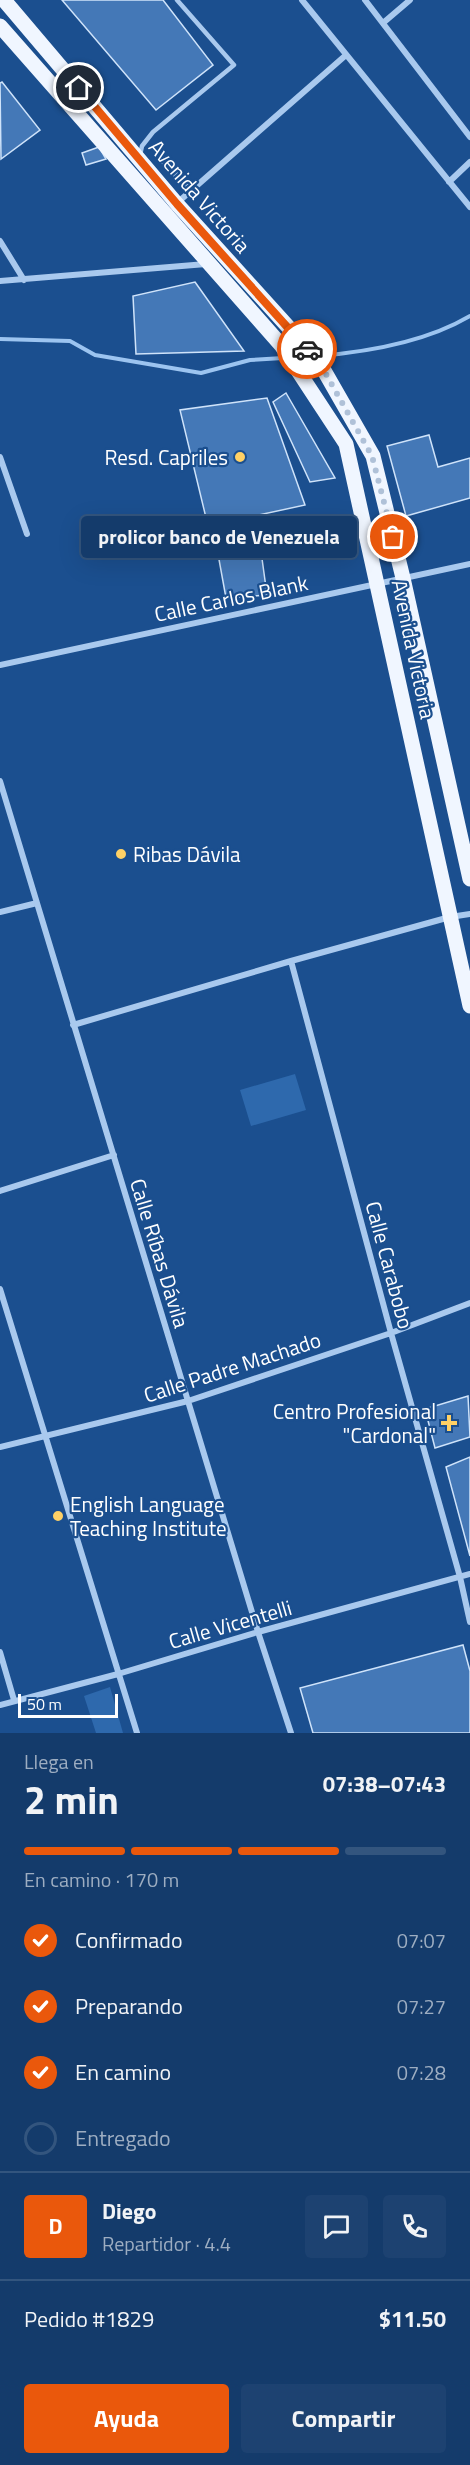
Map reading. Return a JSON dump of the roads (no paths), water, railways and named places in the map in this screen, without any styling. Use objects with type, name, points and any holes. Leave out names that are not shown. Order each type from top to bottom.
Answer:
[{"type":"main road","name":"Avenida Victoria","points":[[4,0],[177,204],[322,367],[372,456],[403,578],[470,879]]},
{"type":"main road","name":"Avenida Victoria","points":[[0,26],[281,345],[346,444],[470,1006]]},
{"type":"street","points":[[302,0],[470,207]]},
{"type":"street","points":[[365,0],[470,137]]},
{"type":"street","points":[[383,23],[410,0]]},
{"type":"street","points":[[177,204],[346,55]]},
{"type":"street","points":[[164,162],[191,191]]},
{"type":"street","points":[[449,182],[470,162]]},
{"type":"street","points":[[0,241],[24,280]]},
{"type":"street","points":[[0,281],[210,264]]},
{"type":"street","points":[[0,457],[27,534]]},
{"type":"street","name":"Calle Carlos Blank","points":[[0,665],[470,564]]},
{"type":"street","name":"Calle Ríbas Dávila","points":[[0,781],[258,1632],[291,1733]]},
{"type":"street","points":[[0,912],[37,903]]},
{"type":"street","points":[[73,1025],[291,961],[450,917],[470,914]]},
{"type":"street","name":"Calle Carabobo","points":[[291,961],[391,1333],[460,1577],[470,1622]]},
{"type":"street","points":[[0,1191],[114,1155]]},
{"type":"street","points":[[0,1289],[137,1733]]},
{"type":"street","name":"Calle Padre Machado","points":[[0,1447],[45,1438],[188,1401],[391,1333],[470,1303]]},
{"type":"street","name":"Calle Vicentelli","points":[[0,1705],[118,1674],[258,1632],[470,1574]]},
{"type":"street","points":[[0,1652],[14,1700]]},
{"type":"lane","points":[[139,159],[142,146],[153,132],[234,65],[177,0]]},
{"type":"waterway","points":[[318,356],[356,352],[396,344],[435,333],[470,316]]},
{"type":"waterway","points":[[0,339],[70,341],[95,355],[201,373],[250,360],[283,358]]},
{"type":"place","name":"Resd. Capriles","points":[[240,457]]},
{"type":"place","name":"prolicor banco de Venezuela","points":[[393,537]]},
{"type":"place","name":"Ribas Dávila","points":[[121,854]]},
{"type":"place","name":"Centro Profesional \"Cardonal\"","points":[[449,1423]]},
{"type":"place","name":"English Language Teaching Institute","points":[[58,1516]]}]
